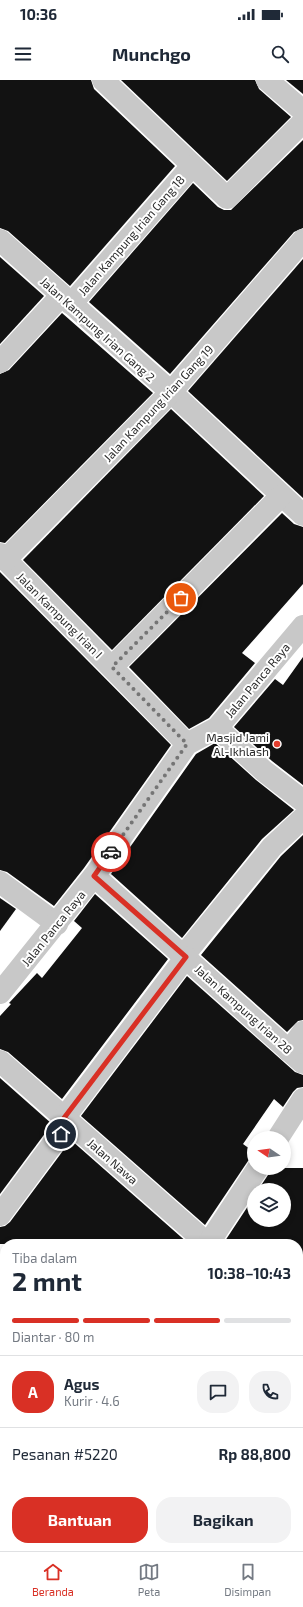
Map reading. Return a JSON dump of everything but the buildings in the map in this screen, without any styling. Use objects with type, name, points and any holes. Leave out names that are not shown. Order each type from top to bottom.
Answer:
[{"type":"street","points":[[103,80],[192,166],[228,198],[303,122]]},
{"type":"street","points":[[267,80],[303,111]]},
{"type":"street","name":"Jalan Kampung Irian Gang 18","points":[[0,362],[66,300],[192,166]]},
{"type":"street","name":"Jalan Kampung Irian Gang 2","points":[[0,240],[171,392],[303,515]]},
{"type":"street","name":"Jalan Kampung Irian Gang 19","points":[[6,559],[171,392],[303,240]]},
{"type":"street","points":[[116,663],[281,496]]},
{"type":"street","name":"Jalan Kampung Irian I","points":[[6,559],[116,663],[187,744]]},
{"type":"street","name":"Jalan Panca Raya","points":[[0,993],[57,924],[94,876],[187,744],[217,728],[303,626]]},
{"type":"street","points":[[217,728],[264,771],[303,801]]},
{"type":"street","points":[[0,1215],[185,956],[272,847],[303,818]]},
{"type":"street","name":"Jalan Kampung Irian 28","points":[[94,876],[296,1057]]},
{"type":"street","points":[[0,882],[57,924]]},
{"type":"street","points":[[296,1057],[303,1032]]},
{"type":"street","name":"Jalan Nawa","points":[[0,1061],[202,1239]]},
{"type":"street","points":[[282,1131],[303,1099]]},
{"type":"street","points":[[211,1239],[253,1175]]},
{"type":"way so far","points":[[111,852],[187,744],[112,667],[147,634],[181,598]]},
{"type":"place","name":"Masjid Jami Al-Ikhlash","points":[[277,744]]},
{"type":"route","points":[[61,1134],[69,1122],[64,1118],[186,957],[94,876],[111,852]]}]
